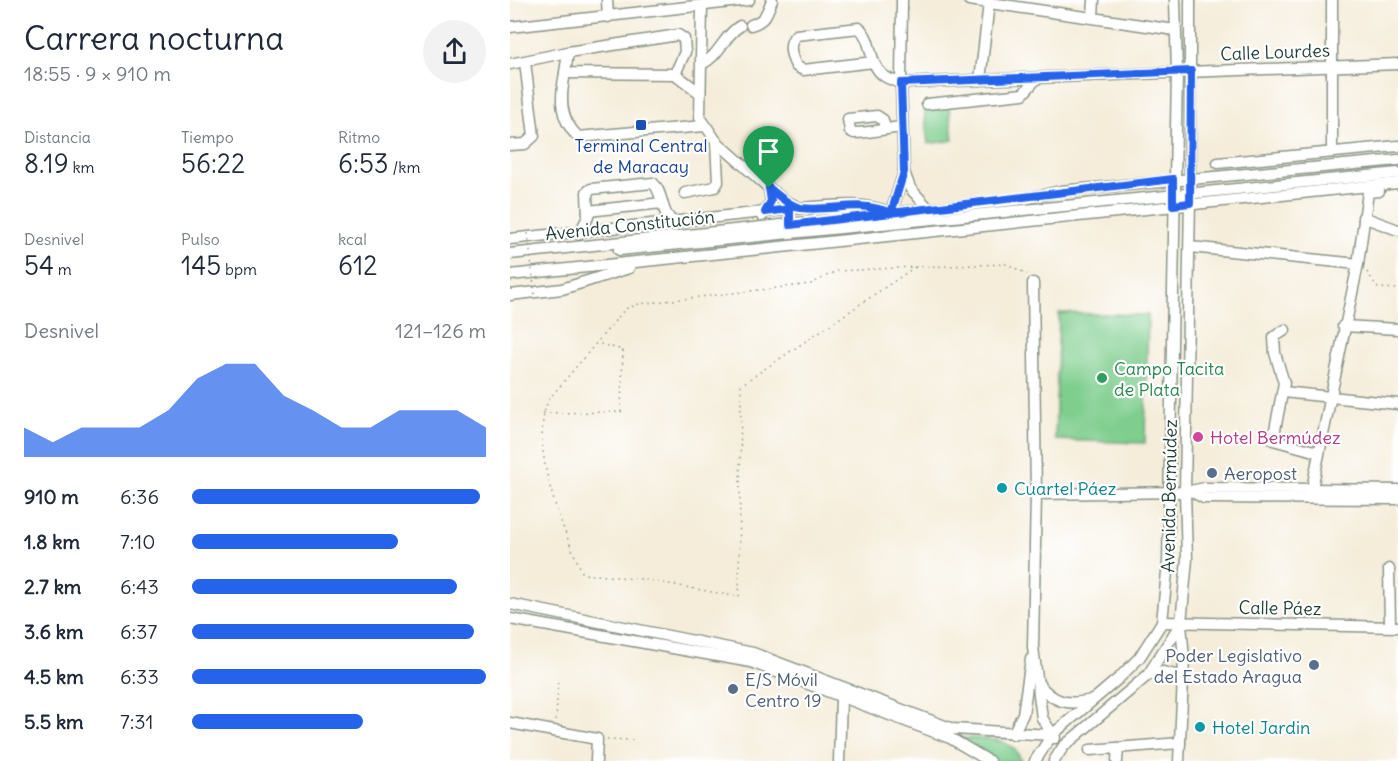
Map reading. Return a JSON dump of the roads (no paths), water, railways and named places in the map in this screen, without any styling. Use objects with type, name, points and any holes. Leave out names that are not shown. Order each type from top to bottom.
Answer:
[{"type":"street","points":[[607,0],[608,17]]},
{"type":"street","points":[[510,27],[749,0]]},
{"type":"street","points":[[702,63],[710,60],[733,30],[760,22],[766,16],[772,0]]},
{"type":"street","points":[[902,0],[901,127],[904,172],[910,188],[930,210]]},
{"type":"street","points":[[969,0],[1032,4],[1175,30]]},
{"type":"street","points":[[1093,16],[1094,0]]},
{"type":"street","name":"Avenida Bermúdez","points":[[1035,761],[1052,735],[1139,658],[1162,622],[1168,562],[1167,493],[1177,72],[1175,0]]},
{"type":"street","name":"Avenida Bermúdez","points":[[1054,761],[1063,747],[1148,675],[1181,623],[1187,560],[1189,492],[1190,0]]},
{"type":"street","points":[[1332,0],[1332,152]]},
{"type":"street","points":[[980,80],[989,3]]},
{"type":"street","points":[[702,6],[700,117],[704,126],[716,141],[795,208]]},
{"type":"street","points":[[874,62],[803,70],[796,66],[791,56],[791,44],[796,35],[859,28],[866,36],[874,62],[883,75],[901,83]]},
{"type":"street","points":[[510,64],[568,52],[678,36],[684,39],[685,52],[675,74]]},
{"type":"street","points":[[568,52],[561,92],[562,114],[570,129],[578,137],[704,126]]},
{"type":"street","points":[[510,145],[531,142],[534,136],[525,62]]},
{"type":"street","name":"Calle Lourdes","points":[[901,83],[1398,64]]},
{"type":"street","points":[[565,73],[675,74],[700,93]]},
{"type":"street","points":[[927,104],[1023,94],[1038,78]]},
{"type":"street","points":[[885,129],[901,127]]},
{"type":"street","points":[[685,193],[715,187],[718,182],[716,141]]},
{"type":"street","points":[[1218,163],[1398,146]]},
{"type":"street","name":"Avenida Constitución","points":[[510,254],[930,210],[1023,199],[1061,191],[1173,179],[1398,160]]},
{"type":"street","points":[[510,239],[579,234],[795,208],[854,206],[875,208],[891,213],[904,172]]},
{"type":"street","points":[[1190,198],[1398,172]]},
{"type":"street","points":[[579,234],[588,217],[586,192],[591,189],[653,183],[659,189],[670,221],[675,223]]},
{"type":"street","name":"Avenida Constitución","points":[[510,275],[646,262],[1190,198],[1398,183]]},
{"type":"street","points":[[754,229],[771,201],[769,188]]},
{"type":"street","points":[[1310,494],[1331,397],[1343,326],[1358,264],[1368,192],[1398,190]]},
{"type":"street","points":[[510,261],[1173,200]]},
{"type":"street","points":[[588,211],[662,203]]},
{"type":"street","points":[[790,225],[795,208]]},
{"type":"street","points":[[1363,217],[1398,230]]},
{"type":"street","points":[[1190,247],[1358,264]]},
{"type":"street","points":[[510,295],[562,289],[646,262]]},
{"type":"street","points":[[1013,734],[1023,714],[1033,647],[1036,494],[1033,283]]},
{"type":"street","points":[[1343,326],[1398,329]]},
{"type":"street","points":[[1285,330],[1274,337],[1275,353],[1283,373],[1283,392],[1274,435],[1275,442],[1318,452]]},
{"type":"street","points":[[1283,392],[1398,404]]},
{"type":"street","points":[[1036,494],[1189,492],[1204,498],[1398,490]]},
{"type":"street","points":[[1310,494],[1398,499]]},
{"type":"street","points":[[1389,569],[1394,626]]},
{"type":"street","points":[[510,604],[577,618],[635,635],[792,673],[951,734],[989,761]]},
{"type":"street","points":[[575,630],[577,618]]},
{"type":"street","points":[[510,619],[575,630],[635,635]]},
{"type":"street","name":"Calle Páez","points":[[1162,622],[1394,626]]},
{"type":"street","points":[[1179,761],[1185,659],[1181,623]]},
{"type":"street","points":[[1033,647],[1042,718],[1052,735],[1063,747]]},
{"type":"street","points":[[1148,675],[1163,672],[1176,675],[1182,688]]},
{"type":"street","points":[[792,673],[840,698],[951,734],[1052,735]]},
{"type":"street","points":[[1038,683],[1045,692],[1060,702],[1073,704],[1095,699]]},
{"type":"street","points":[[839,761],[840,698]]},
{"type":"street","points":[[510,723],[555,729],[597,739],[596,761]]},
{"type":"street","points":[[1090,750],[1180,744]]},
{"type":"street","points":[[1117,761],[1118,748]]},
{"type":"place","name":"Terminal Central de Maracay","points":[[641,125]]},
{"type":"place","name":"Campo Tacita de Plata","points":[[1102,378]]},
{"type":"place","name":"Hotel Bermúdez","points":[[1198,437]]},
{"type":"place","name":"Aeropost","points":[[1212,473]]},
{"type":"place","name":"Cuartel Páez","points":[[1002,488]]},
{"type":"place","name":"Poder Legislativo del Estado Aragua","points":[[1314,665]]},
{"type":"place","name":"E/S Móvil Centro 19","points":[[733,689]]},
{"type":"place","name":"Hotel Jardin","points":[[1200,727]]}]
